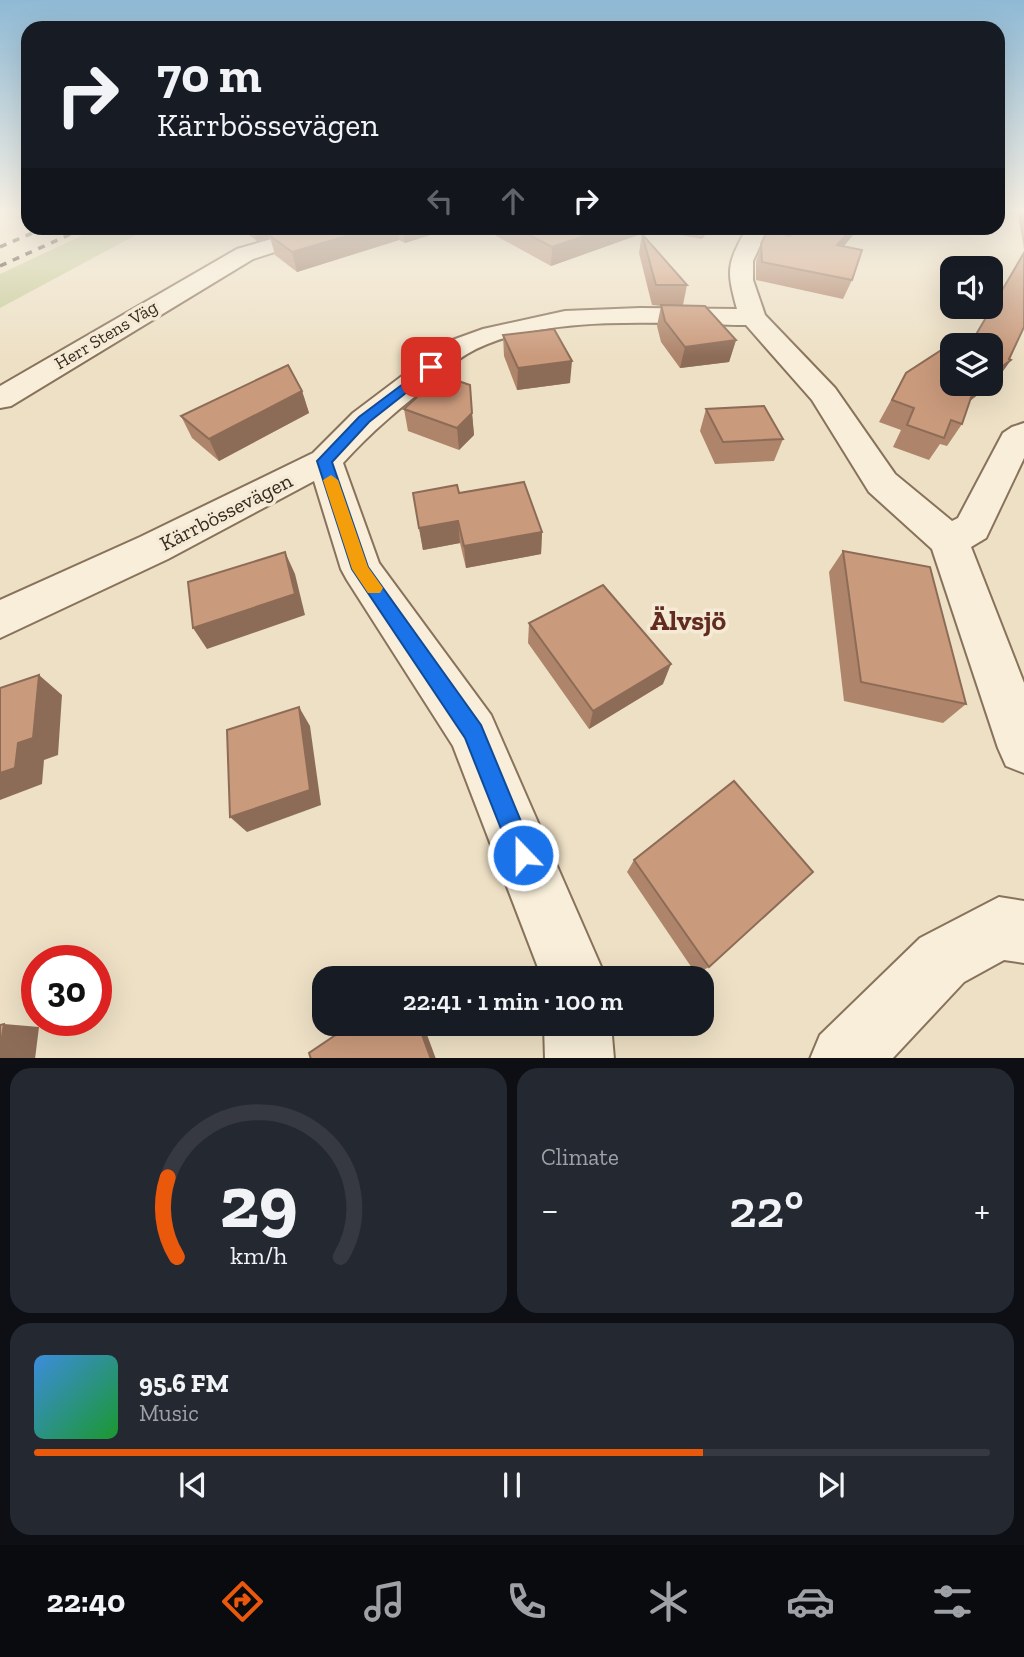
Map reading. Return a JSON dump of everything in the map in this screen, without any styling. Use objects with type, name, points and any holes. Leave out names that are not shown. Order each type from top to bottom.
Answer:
[{"type":"street","name":"Herr Stens Väg","points":[[0,399],[237,258]]},
{"type":"street","points":[[742,258],[741,280],[753,317],[824,395],[882,483],[948,541],[1024,748]]},
{"type":"street","name":"Kärrbössevägen","points":[[0,620],[154,548],[325,461],[364,419],[431,367],[457,348],[496,332],[535,322],[576,317],[753,317]]},
{"type":"street","points":[[948,541],[972,528],[1015,441],[1024,434]]},
{"type":"street","points":[[325,461],[361,569],[473,732],[569,966]]},
{"type":"street","points":[[845,1058],[942,960],[999,928],[1024,932]]},
{"type":"street","points":[[579,1036],[580,1058]]},
{"type":"green space","points":[[33,258],[92,258],[0,308],[0,274]]},
{"type":"building","points":[[649,258],[664,258],[687,285],[656,285]]},
{"type":"building","points":[[762,258],[859,258],[852,280],[762,262]]},
{"type":"building","points":[[1021,258],[1024,258],[1024,327],[1009,359],[1011,360],[1003,366],[1003,333],[977,333],[985,319],[1003,319],[1003,289]]},
{"type":"building","points":[[661,305],[705,306],[736,340],[685,347],[665,321]]},
{"type":"building","points":[[554,329],[572,361],[518,368],[503,335]]},
{"type":"building","points":[[940,351],[940,396],[972,396],[962,424],[951,420],[944,438],[907,425],[914,408],[892,400],[906,373]]},
{"type":"building","points":[[288,365],[302,391],[209,439],[181,416]]},
{"type":"building","points":[[441,375],[470,385],[472,413],[457,428],[404,409]]},
{"type":"building","points":[[764,406],[783,439],[723,442],[706,409]]},
{"type":"building","points":[[524,482],[542,532],[464,546],[458,521],[419,528],[413,493],[457,485],[459,493]]},
{"type":"building","points":[[843,551],[930,567],[966,704],[861,682]]},
{"type":"building","points":[[285,552],[295,594],[193,628],[188,582]]},
{"type":"building","points":[[603,585],[671,664],[593,711],[529,623]]},
{"type":"building","points":[[39,675],[33,738],[18,743],[15,768],[0,773],[0,688]]},
{"type":"building","points":[[299,707],[310,790],[230,817],[227,730]]},
{"type":"building","points":[[734,781],[813,872],[708,966],[634,860]]},
{"type":"building","points":[[4,1024],[0,1049],[0,1025]]},
{"type":"building","points":[[334,1036],[422,1036],[431,1058],[311,1058],[309,1053]]},
{"type":"railway","points":[[0,266],[17,258]]},
{"type":"slow traffic","points":[[331,480],[361,569],[374,588]]},
{"type":"district","name":"Älvsjö","points":[[688,620]]},
{"type":"route","points":[[431,367],[364,419],[325,461],[361,569],[473,732],[523,855]]}]
